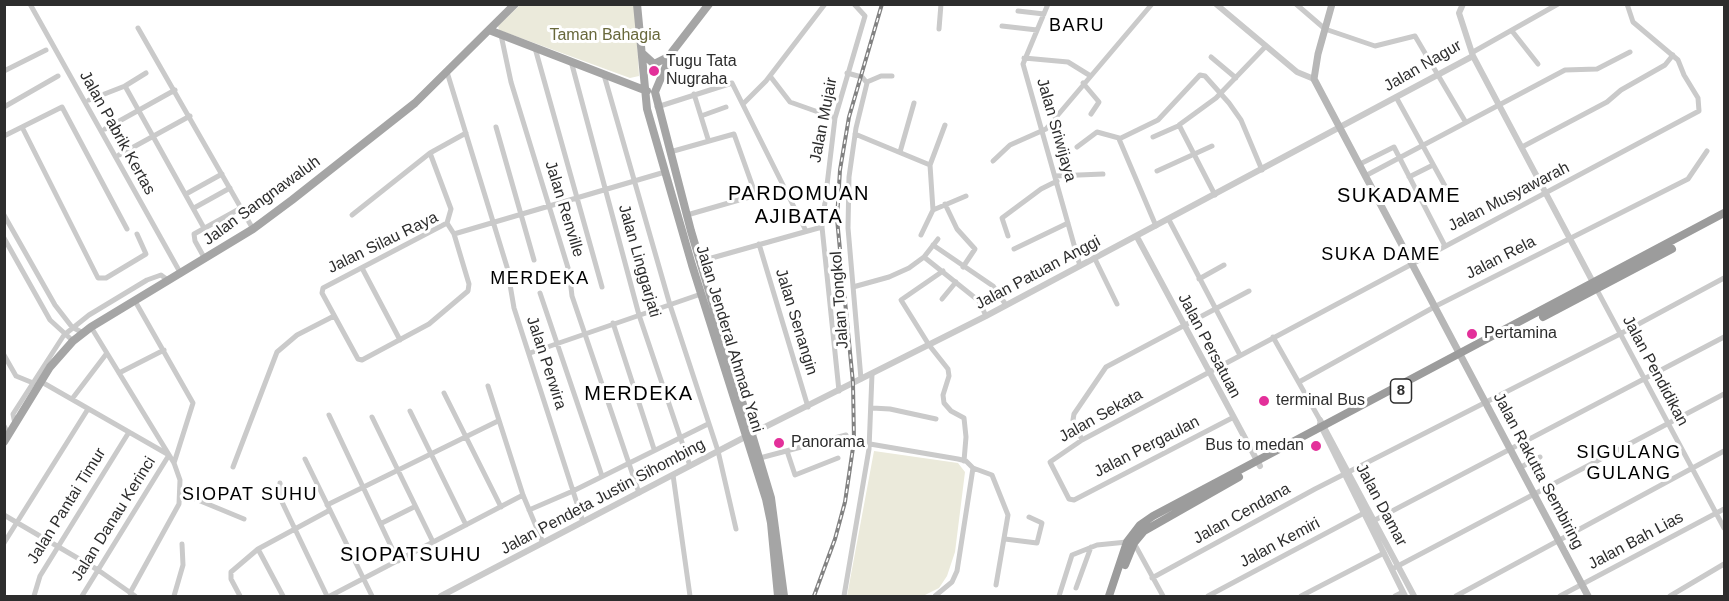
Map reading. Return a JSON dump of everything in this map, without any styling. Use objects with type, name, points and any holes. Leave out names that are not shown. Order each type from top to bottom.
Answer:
[{"type":"highway","name":"8","points":[[1595,287],[1725,213]]},
{"type":"highway","name":"8","points":[[1108,597],[1130,543],[1157,522],[1322,427],[1725,219]]},
{"type":"highway","name":"8","points":[[1114,597],[1130,543]]},
{"type":"main road","name":"Jalan Sangnawaluh","points":[[7,438],[36,383],[82,333],[253,229],[415,104],[516,4]]},
{"type":"main road","name":"Jalan Jenderal Ahmad Yani","points":[[637,4],[647,109],[664,169],[687,232],[701,261],[753,433],[774,522],[784,597]]},
{"type":"main road","points":[[641,51],[646,59],[659,64],[672,52],[709,4]]},
{"type":"main road","points":[[1314,79],[1332,4]]},
{"type":"main road","points":[[489,30],[604,73],[645,91],[655,92],[672,52]]},
{"type":"main road","name":"Jalan Rakutta Sembiring","points":[[1314,79],[1367,175],[1588,597]]},
{"type":"main road","name":"Jalan Jenderal Ahmad Yani","points":[[655,92],[657,107],[687,215],[687,232],[702,298],[774,522]]},
{"type":"main road","points":[[664,169],[673,164]]},
{"type":"main road","points":[[702,298],[713,299]]},
{"type":"main road","points":[[723,366],[732,363]]},
{"type":"main road","name":"Jalan Jenderal Ahmad Yani","points":[[777,552],[778,597]]},
{"type":"street","name":"Jalan Pabrik Kertas","points":[[30,4],[181,274]]},
{"type":"street","points":[[743,104],[770,76],[825,4]]},
{"type":"street","name":"Jalan Mujair","points":[[839,391],[822,227],[835,118],[865,16],[854,4]]},
{"type":"street","points":[[939,29],[941,4]]},
{"type":"street","name":"Jalan Sriwijaya","points":[[1048,4],[1024,58],[1023,67],[1080,266]]},
{"type":"street","points":[[993,161],[1010,145],[1043,131],[1152,4]]},
{"type":"street","points":[[1216,4],[1297,72],[1314,79]]},
{"type":"street","points":[[1296,4],[1325,29],[1377,47],[1415,36],[1465,121]]},
{"type":"street","name":"Jalan Nagur","points":[[1341,129],[1473,54],[1459,13],[1463,4]]},
{"type":"street","points":[[1473,54],[1558,4]]},
{"type":"street","points":[[1522,147],[1610,101],[1621,90],[1665,65],[1673,55],[1632,21],[1627,4]]},
{"type":"street","points":[[1018,11],[1044,14]]},
{"type":"street","points":[[1002,26],[1037,30]]},
{"type":"street","points":[[138,28],[253,229]]},
{"type":"street","points":[[1512,31],[1538,64]]},
{"type":"street","name":"Jalan Renville","points":[[501,35],[511,82],[569,271],[572,297],[639,493]]},
{"type":"street","points":[[1153,137],[1178,126],[1220,93],[1266,46]]},
{"type":"street","points":[[536,48],[602,287]]},
{"type":"street","points":[[4,71],[46,50]]},
{"type":"street","points":[[1367,175],[1499,103],[1567,70],[1597,69],[1630,52]]},
{"type":"street","name":"Jalan Pendidikan","points":[[1473,54],[1644,380],[1725,528]]},
{"type":"street","name":"Jalan Musyawarah","points":[[1208,372],[1696,113],[1701,107],[1698,98],[1673,55]]},
{"type":"street","points":[[1211,57],[1236,78]]},
{"type":"street","points":[[1024,58],[1068,62],[1089,75]]},
{"type":"street","name":"Jalan Linggarjati","points":[[571,61],[639,315],[690,466]]},
{"type":"street","name":"Jalan Perwira","points":[[447,72],[507,267],[514,308],[583,522]]},
{"type":"street","points":[[89,100],[125,86],[146,73]]},
{"type":"street","points":[[604,73],[670,305],[718,451],[736,529]]},
{"type":"street","points":[[847,73],[863,79],[892,76]]},
{"type":"street","points":[[1077,147],[1097,132],[1119,138],[1158,120],[1200,75],[1205,76],[1241,120],[1262,170]]},
{"type":"street","points":[[4,107],[58,76]]},
{"type":"street","points":[[770,76],[791,103],[835,118]]},
{"type":"street","name":"Jalan Tongkol","points":[[861,379],[848,197],[863,79]]},
{"type":"street","points":[[657,107],[729,82],[734,84],[806,231]]},
{"type":"street","points":[[1083,82],[1099,102],[1091,114]]},
{"type":"street","points":[[125,86],[204,228]]},
{"type":"street","points":[[105,129],[175,90]]},
{"type":"street","points":[[694,94],[708,139]]},
{"type":"street","points":[[1396,97],[1445,186]]},
{"type":"street","points":[[900,152],[914,103]]},
{"type":"street","points":[[4,136],[62,107],[127,229]]},
{"type":"street","points":[[701,116],[726,107]]},
{"type":"street","points":[[119,155],[190,116]]},
{"type":"street","points":[[921,235],[933,210],[930,165],[945,125]]},
{"type":"street","points":[[1178,126],[1215,195]]},
{"type":"street","points":[[22,127],[98,278],[106,278],[146,254],[137,234]]},
{"type":"street","points":[[495,127],[534,260]]},
{"type":"street","name":"Jalan Patuan Anggi","points":[[745,437],[986,316],[1341,129]]},
{"type":"street","points":[[352,215],[430,153],[466,133]]},
{"type":"street","points":[[855,134],[930,165]]},
{"type":"street","points":[[670,152],[708,139],[735,135],[755,194],[687,215]]},
{"type":"street","points":[[1119,138],[1136,184],[1156,226]]},
{"type":"street","points":[[1157,171],[1212,147]]},
{"type":"street","points":[[1360,164],[1392,147],[1445,246]]},
{"type":"street","name":"Jalan Rela","points":[[1299,382],[1436,306],[1688,178],[1707,151]]},
{"type":"street","points":[[430,153],[451,209],[447,223]]},
{"type":"street","points":[[1409,177],[1433,165]]},
{"type":"street","points":[[454,234],[634,181],[664,169]]},
{"type":"street","points":[[186,194],[222,174]]},
{"type":"street","points":[[1008,236],[1002,218],[1056,178],[1103,174]]},
{"type":"street","points":[[194,208],[230,188]]},
{"type":"street","points":[[933,210],[966,196]]},
{"type":"street","points":[[945,204],[957,229],[975,249],[963,267]]},
{"type":"street","points":[[205,259],[193,237],[204,228],[241,208]]},
{"type":"street","points":[[4,215],[55,305],[72,327],[82,333]]},
{"type":"street","points":[[1168,220],[1240,355]]},
{"type":"street","name":"Jalan Silau Raya","points":[[447,223],[454,234],[469,288],[437,318],[400,340],[362,360],[355,355],[322,289],[447,223]]},
{"type":"street","points":[[1014,249],[1068,223]]},
{"type":"street","points":[[701,261],[822,227]]},
{"type":"street","name":"Jalan Persatuan","points":[[1137,237],[1232,418],[1259,464]]},
{"type":"street","points":[[18,238],[6,241],[50,320],[73,341]]},
{"type":"street","points":[[853,287],[889,277],[909,268],[924,257],[938,239]]},
{"type":"street","name":"Jalan Senangin","points":[[759,244],[808,407]]},
{"type":"street","points":[[933,245],[994,287],[1006,305]]},
{"type":"street","points":[[924,257],[979,301],[986,316]]},
{"type":"street","points":[[1095,259],[1117,304]]},
{"type":"street","points":[[1199,279],[1224,265]]},
{"type":"street","points":[[362,268],[400,340]]},
{"type":"street","points":[[943,272],[901,300],[929,345],[948,369],[949,376],[943,395],[944,403],[951,411],[964,418],[966,437],[964,460]]},
{"type":"street","points":[[36,383],[64,334],[72,327],[158,275],[169,281]]},
{"type":"street","name":"Jalan Cendana","points":[[1152,578],[1725,278]]},
{"type":"street","points":[[942,298],[956,282]]},
{"type":"street","points":[[1083,440],[1073,420],[1074,414],[1107,367],[1249,291]]},
{"type":"street","points":[[540,293],[602,476]]},
{"type":"street","points":[[530,353],[670,305],[702,298]]},
{"type":"street","points":[[135,301],[193,403],[174,463]]},
{"type":"street","points":[[233,467],[276,352],[297,335],[334,316]]},
{"type":"street","points":[[613,324],[654,449]]},
{"type":"street","points":[[4,515],[99,570],[133,595],[172,519],[181,493],[174,463],[91,327]]},
{"type":"street","points":[[1273,337],[1322,427]]},
{"type":"street","points":[[1375,520],[1725,337]]},
{"type":"street","points":[[119,373],[164,350]]},
{"type":"street","points":[[72,399],[107,353]]},
{"type":"street","points":[[4,355],[16,376],[72,399],[169,455]]},
{"type":"street","name":"Jalan Sekata","points":[[1074,500],[1069,499],[1050,462],[1083,440],[1208,372]]},
{"type":"street","points":[[844,597],[870,444],[872,374]]},
{"type":"street","points":[[488,386],[523,495],[543,543]]},
{"type":"street","points":[[444,393],[501,507]]},
{"type":"street","points":[[1395,567],[1725,394]]},
{"type":"street","points":[[872,408],[936,418]]},
{"type":"street","points":[[4,543],[88,409]]},
{"type":"street","points":[[410,411],[466,525]]},
{"type":"street","points":[[329,415],[398,561]]},
{"type":"street","points":[[372,417],[433,542]]},
{"type":"street","name":"Jalan Pergaulan","points":[[1074,500],[1232,418]]},
{"type":"street","points":[[240,597],[230,574],[258,549],[364,487],[498,421]]},
{"type":"street","points":[[529,510],[573,491],[708,424]]},
{"type":"street","points":[[4,426],[7,438]]},
{"type":"street","name":"Jalan Damar","points":[[1322,427],[1375,520],[1384,553],[1414,597]]},
{"type":"street","name":"Jalan Pantai Timur","points":[[34,597],[40,576],[129,432]]},
{"type":"street","points":[[760,458],[846,435]]},
{"type":"street","name":"Jalan Pendeta Justin Sihombing","points":[[441,597],[745,437]]},
{"type":"street","points":[[870,444],[964,460],[973,468],[994,478],[1008,516],[996,585]]},
{"type":"street","points":[[787,451],[795,475],[838,458]]},
{"type":"street","points":[[1456,597],[1559,539],[1725,452]]},
{"type":"street","name":"Jalan Danau Kerinci","points":[[82,597],[169,455]]},
{"type":"street","points":[[1521,467],[1540,457]]},
{"type":"street","points":[[305,459],[372,597]]},
{"type":"street","points":[[935,597],[952,582],[957,571],[973,468]]},
{"type":"street","name":"Jalan Damar","points":[[1347,474],[1364,513],[1380,536],[1395,567],[1404,594]]},
{"type":"street","points":[[673,475],[690,597]]},
{"type":"street","points":[[280,483],[280,496],[328,597],[523,495]]},
{"type":"street","points":[[181,493],[244,519]]},
{"type":"street","points":[[382,523],[414,507]]},
{"type":"street","name":"Jalan Bah Lias","points":[[1560,597],[1725,509]]},
{"type":"street","name":"Jalan Kemiri","points":[[1208,597],[1364,513]]},
{"type":"street","points":[[1005,539],[1037,543],[1042,523],[1029,517]]},
{"type":"street","points":[[1059,597],[1072,555],[1091,547],[1130,543],[1163,597]]},
{"type":"street","points":[[174,597],[183,565],[182,544]]},
{"type":"street","points":[[1076,588],[1091,547]]},
{"type":"street","points":[[258,549],[282,597]]},
{"type":"street","points":[[1301,597],[1384,553]]},
{"type":"street","points":[[1670,597],[1725,564]]},
{"type":"street","points":[[1395,597],[1404,594]]},
{"type":"green space","name":"Taman Bahagia","points":[[520,5],[635,5],[639,76],[630,78],[499,30],[498,26]]},
{"type":"green space","points":[[874,451],[958,463],[965,472],[955,552],[947,576],[939,588],[923,596],[847,596]]},
{"type":"railway","points":[[814,596],[835,539],[845,502],[854,441],[853,383],[837,219],[840,170],[849,117],[882,4]]},
{"type":"place","name":"Tugu Tata Nugraha","points":[[654,71]]},
{"type":"place","name":"Pertamina","points":[[1472,334]]},
{"type":"place","name":"terminal Bus","points":[[1264,401]]},
{"type":"place","name":"Panorama","points":[[779,443]]},
{"type":"place","name":"Bus to medan","points":[[1316,446]]},
{"type":"district","name":"BARU","points":[[1077,26]]},
{"type":"district","name":"SUKADAME","points":[[1399,196]]},
{"type":"district","name":"PARDOMUAN AJIBATA","points":[[799,206]]},
{"type":"district","name":"SUKA DAME","points":[[1381,255]]},
{"type":"district","name":"MERDEKA","points":[[540,279]]},
{"type":"district","name":"MERDEKA","points":[[639,394]]},
{"type":"district","name":"SIGULANG GULANG","points":[[1629,463]]},
{"type":"district","name":"SIOPAT SUHU","points":[[250,495]]},
{"type":"district","name":"SIOPATSUHU","points":[[411,555]]}]
